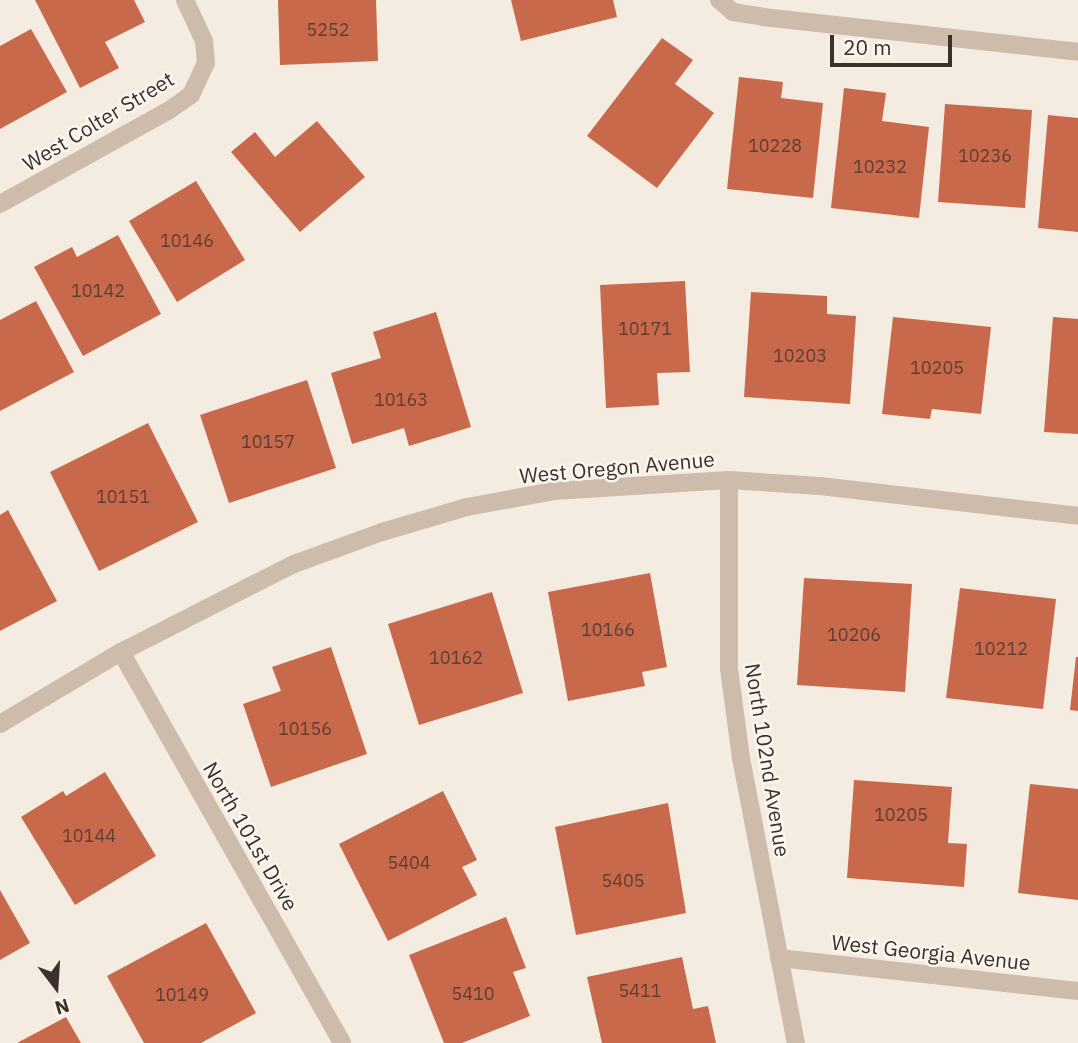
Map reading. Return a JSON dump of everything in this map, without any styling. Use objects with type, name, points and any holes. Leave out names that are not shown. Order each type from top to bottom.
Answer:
[{"type":"street","name":"West Colter Street","points":[[0,204],[168,111],[191,95],[206,63],[204,41],[185,0]]},
{"type":"street","points":[[719,0],[733,12],[764,18],[1078,52]]},
{"type":"street","name":"West Oregon Avenue","points":[[0,724],[121,652],[294,564],[382,532],[467,507],[554,491],[729,480],[821,486],[1078,516]]},
{"type":"street","name":"North 102nd Avenue","points":[[729,480],[729,669],[741,758],[796,1043]]},
{"type":"street","name":"North 101st Drive","points":[[121,652],[342,1043]]},
{"type":"street","name":"West Georgia Avenue","points":[[779,958],[1078,991]]},
{"type":"building","points":[[35,0],[134,0],[145,22],[105,42],[119,68],[80,88]]},
{"type":"building","points":[[278,0],[376,0],[378,61],[280,65]]},
{"type":"building","points":[[511,0],[613,0],[617,17],[521,41]]},
{"type":"building","points":[[31,29],[67,92],[0,129],[0,46]]},
{"type":"building","points":[[662,38],[693,60],[675,84],[714,113],[657,188],[587,136]]},
{"type":"building","points":[[739,77],[783,82],[781,98],[823,103],[813,198],[727,189]]},
{"type":"building","points":[[844,88],[886,93],[882,121],[929,127],[919,218],[831,208]]},
{"type":"building","points":[[945,104],[1032,110],[1025,208],[938,202]]},
{"type":"building","points":[[1048,115],[1078,118],[1078,232],[1038,228]]},
{"type":"building","points":[[317,121],[365,177],[300,232],[231,152],[255,132],[275,157]]},
{"type":"building","points":[[196,181],[245,260],[177,302],[129,221]]},
{"type":"building","points":[[118,235],[161,314],[83,356],[34,267],[72,247],[77,257]]},
{"type":"building","points":[[685,281],[690,372],[657,373],[659,405],[606,408],[600,285]]},
{"type":"building","points":[[751,292],[827,296],[827,314],[856,316],[850,404],[744,397]]},
{"type":"building","points":[[36,301],[74,372],[0,411],[0,320]]},
{"type":"building","points":[[436,312],[471,427],[409,446],[404,428],[352,444],[331,373],[381,358],[373,332]]},
{"type":"building","points":[[893,317],[991,327],[981,414],[932,409],[930,419],[882,414]]},
{"type":"building","points":[[1053,317],[1078,319],[1078,434],[1044,432]]},
{"type":"building","points":[[307,380],[336,468],[229,503],[200,415]]},
{"type":"building","points":[[148,423],[198,522],[99,571],[50,472]]},
{"type":"building","points":[[8,510],[57,601],[0,631],[0,515]]},
{"type":"building","points":[[650,573],[667,667],[642,672],[645,686],[568,701],[548,592]]},
{"type":"building","points":[[804,578],[912,584],[905,692],[797,685]]},
{"type":"building","points":[[960,588],[1056,599],[1043,709],[946,698]]},
{"type":"building","points":[[492,592],[523,693],[419,725],[388,624]]},
{"type":"building","points":[[331,647],[367,754],[271,787],[243,704],[281,691],[272,667]]},
{"type":"building","points":[[1078,657],[1078,711],[1070,710]]},
{"type":"building","points":[[105,772],[156,856],[75,905],[21,817],[63,791],[66,796]]},
{"type":"building","points":[[854,780],[952,787],[948,843],[967,844],[964,887],[847,878]]},
{"type":"building","points":[[1030,784],[1078,789],[1078,900],[1018,893]]},
{"type":"building","points":[[443,791],[477,860],[462,867],[477,895],[388,941],[339,844]]},
{"type":"building","points":[[668,803],[686,913],[576,935],[555,827]]},
{"type":"building","points":[[0,890],[30,943],[0,960]]},
{"type":"building","points":[[506,917],[526,968],[513,972],[530,1016],[462,1043],[444,1043],[409,955]]},
{"type":"building","points":[[206,923],[256,1013],[201,1043],[144,1043],[107,976]]},
{"type":"building","points":[[682,957],[693,1009],[708,1006],[716,1043],[602,1043],[587,977]]},
{"type":"building","points":[[66,1017],[81,1043],[17,1043]]}]
